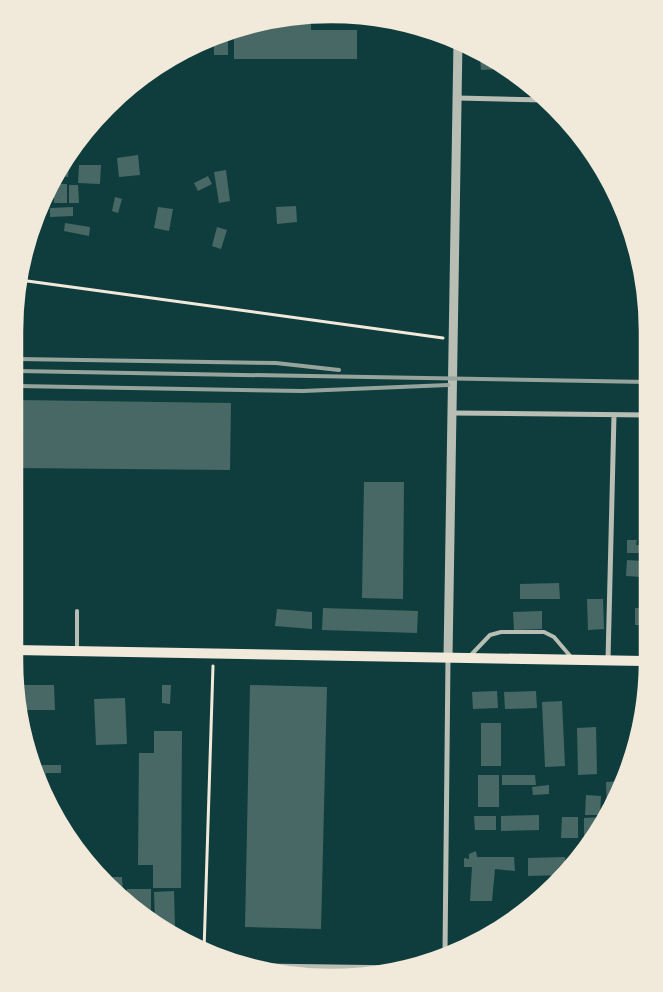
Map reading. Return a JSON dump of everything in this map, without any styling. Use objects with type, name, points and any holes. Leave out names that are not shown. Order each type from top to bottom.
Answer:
[{"type":"main road","points":[[22,650],[640,661]]},
{"type":"street","points":[[445,948],[458,50]]},
{"type":"street","points":[[458,98],[536,100]]},
{"type":"street","points":[[452,413],[640,415]]},
{"type":"street","points":[[608,660],[614,415]]},
{"type":"street","points":[[287,966],[367,967]]},
{"type":"lane","points":[[77,611],[77,651]]},
{"type":"lane","points":[[469,658],[490,635],[501,632],[544,632],[554,637],[573,659]]},
{"type":"path","points":[[27,281],[454,339]]},
{"type":"path","points":[[204,942],[214,653]]},
{"type":"building","points":[[311,23],[311,30],[357,30],[357,59],[234,59],[234,38],[271,28]]},
{"type":"building","points":[[228,40],[228,55],[214,55],[214,46]]},
{"type":"building","points":[[480,61],[494,69],[481,70]]},
{"type":"building","points":[[138,155],[140,175],[119,177],[117,158]]},
{"type":"building","points":[[79,165],[101,165],[100,184],[78,183]]},
{"type":"building","points":[[226,170],[230,201],[219,203],[214,172]]},
{"type":"building","points":[[208,176],[212,184],[198,191],[194,183]]},
{"type":"building","points":[[60,184],[67,184],[67,203],[54,203],[54,195]]},
{"type":"building","points":[[69,185],[78,185],[79,203],[69,203]]},
{"type":"building","points":[[115,197],[122,199],[118,213],[112,211]]},
{"type":"building","points":[[296,206],[297,222],[277,224],[276,207]]},
{"type":"building","points":[[73,207],[73,216],[50,217],[50,208]]},
{"type":"building","points":[[158,207],[173,209],[169,231],[154,228]]},
{"type":"building","points":[[65,223],[90,227],[89,236],[64,231]]},
{"type":"building","points":[[217,227],[227,230],[221,249],[212,246]]},
{"type":"building","points":[[22,400],[231,403],[230,470],[22,468]]},
{"type":"building","points":[[364,482],[404,482],[403,599],[362,598]]},
{"type":"building","points":[[627,540],[637,540],[636,545],[640,545],[640,553],[627,553]]},
{"type":"building","points":[[627,560],[640,561],[640,577],[626,576]]},
{"type":"building","points":[[559,583],[560,599],[520,599],[520,584]]},
{"type":"building","points":[[587,599],[603,599],[604,629],[588,630]]},
{"type":"building","points":[[323,608],[418,611],[417,633],[322,630]]},
{"type":"building","points":[[635,608],[640,608],[640,625],[635,625]]},
{"type":"building","points":[[277,609],[312,612],[312,629],[275,626]]},
{"type":"building","points":[[542,611],[542,629],[514,630],[513,612]]},
{"type":"building","points":[[23,685],[54,685],[55,710],[26,710]]},
{"type":"building","points":[[162,685],[171,685],[170,704],[162,703]]},
{"type":"building","points":[[250,685],[327,687],[321,929],[245,927]]},
{"type":"building","points":[[497,691],[498,708],[473,709],[472,692]]},
{"type":"building","points":[[536,691],[537,708],[505,709],[504,692]]},
{"type":"building","points":[[125,698],[127,744],[96,745],[94,699]]},
{"type":"building","points":[[562,701],[565,766],[545,767],[542,702]]},
{"type":"building","points":[[481,723],[501,723],[501,766],[481,766]]},
{"type":"building","points":[[596,727],[597,774],[578,775],[577,728]]},
{"type":"building","points":[[154,731],[182,731],[181,888],[153,888],[153,865],[138,865],[139,753],[154,753]]},
{"type":"building","points":[[41,765],[61,765],[61,773],[46,773],[46,780]]},
{"type":"building","points":[[478,775],[499,775],[499,807],[478,807]]},
{"type":"building","points":[[502,775],[535,775],[536,785],[502,785]]},
{"type":"building","points":[[616,781],[607,801],[606,782]]},
{"type":"building","points":[[549,785],[549,794],[533,795],[532,787]]},
{"type":"building","points":[[586,795],[601,796],[599,815],[585,815]]},
{"type":"building","points":[[539,815],[539,830],[501,831],[501,816]]},
{"type":"building","points":[[474,816],[496,816],[496,830],[475,830]]},
{"type":"building","points":[[562,817],[578,817],[578,838],[561,838]]},
{"type":"building","points":[[598,817],[584,838],[584,818]]},
{"type":"building","points":[[476,851],[477,857],[514,857],[515,871],[495,869],[492,901],[470,901],[472,867],[464,867],[464,858],[469,859],[469,854]]},
{"type":"building","points":[[565,857],[565,862],[553,875],[528,876],[528,858]]},
{"type":"building","points":[[111,877],[122,877],[123,888]]},
{"type":"building","points":[[127,889],[151,889],[151,911],[143,906],[127,892]]},
{"type":"building","points":[[174,891],[175,927],[155,914],[154,892]]},
{"type":"railway","points":[[22,359],[276,363],[339,370]]},
{"type":"railway","points":[[22,371],[640,382]]},
{"type":"railway","points":[[22,386],[303,391],[448,385]]}]
